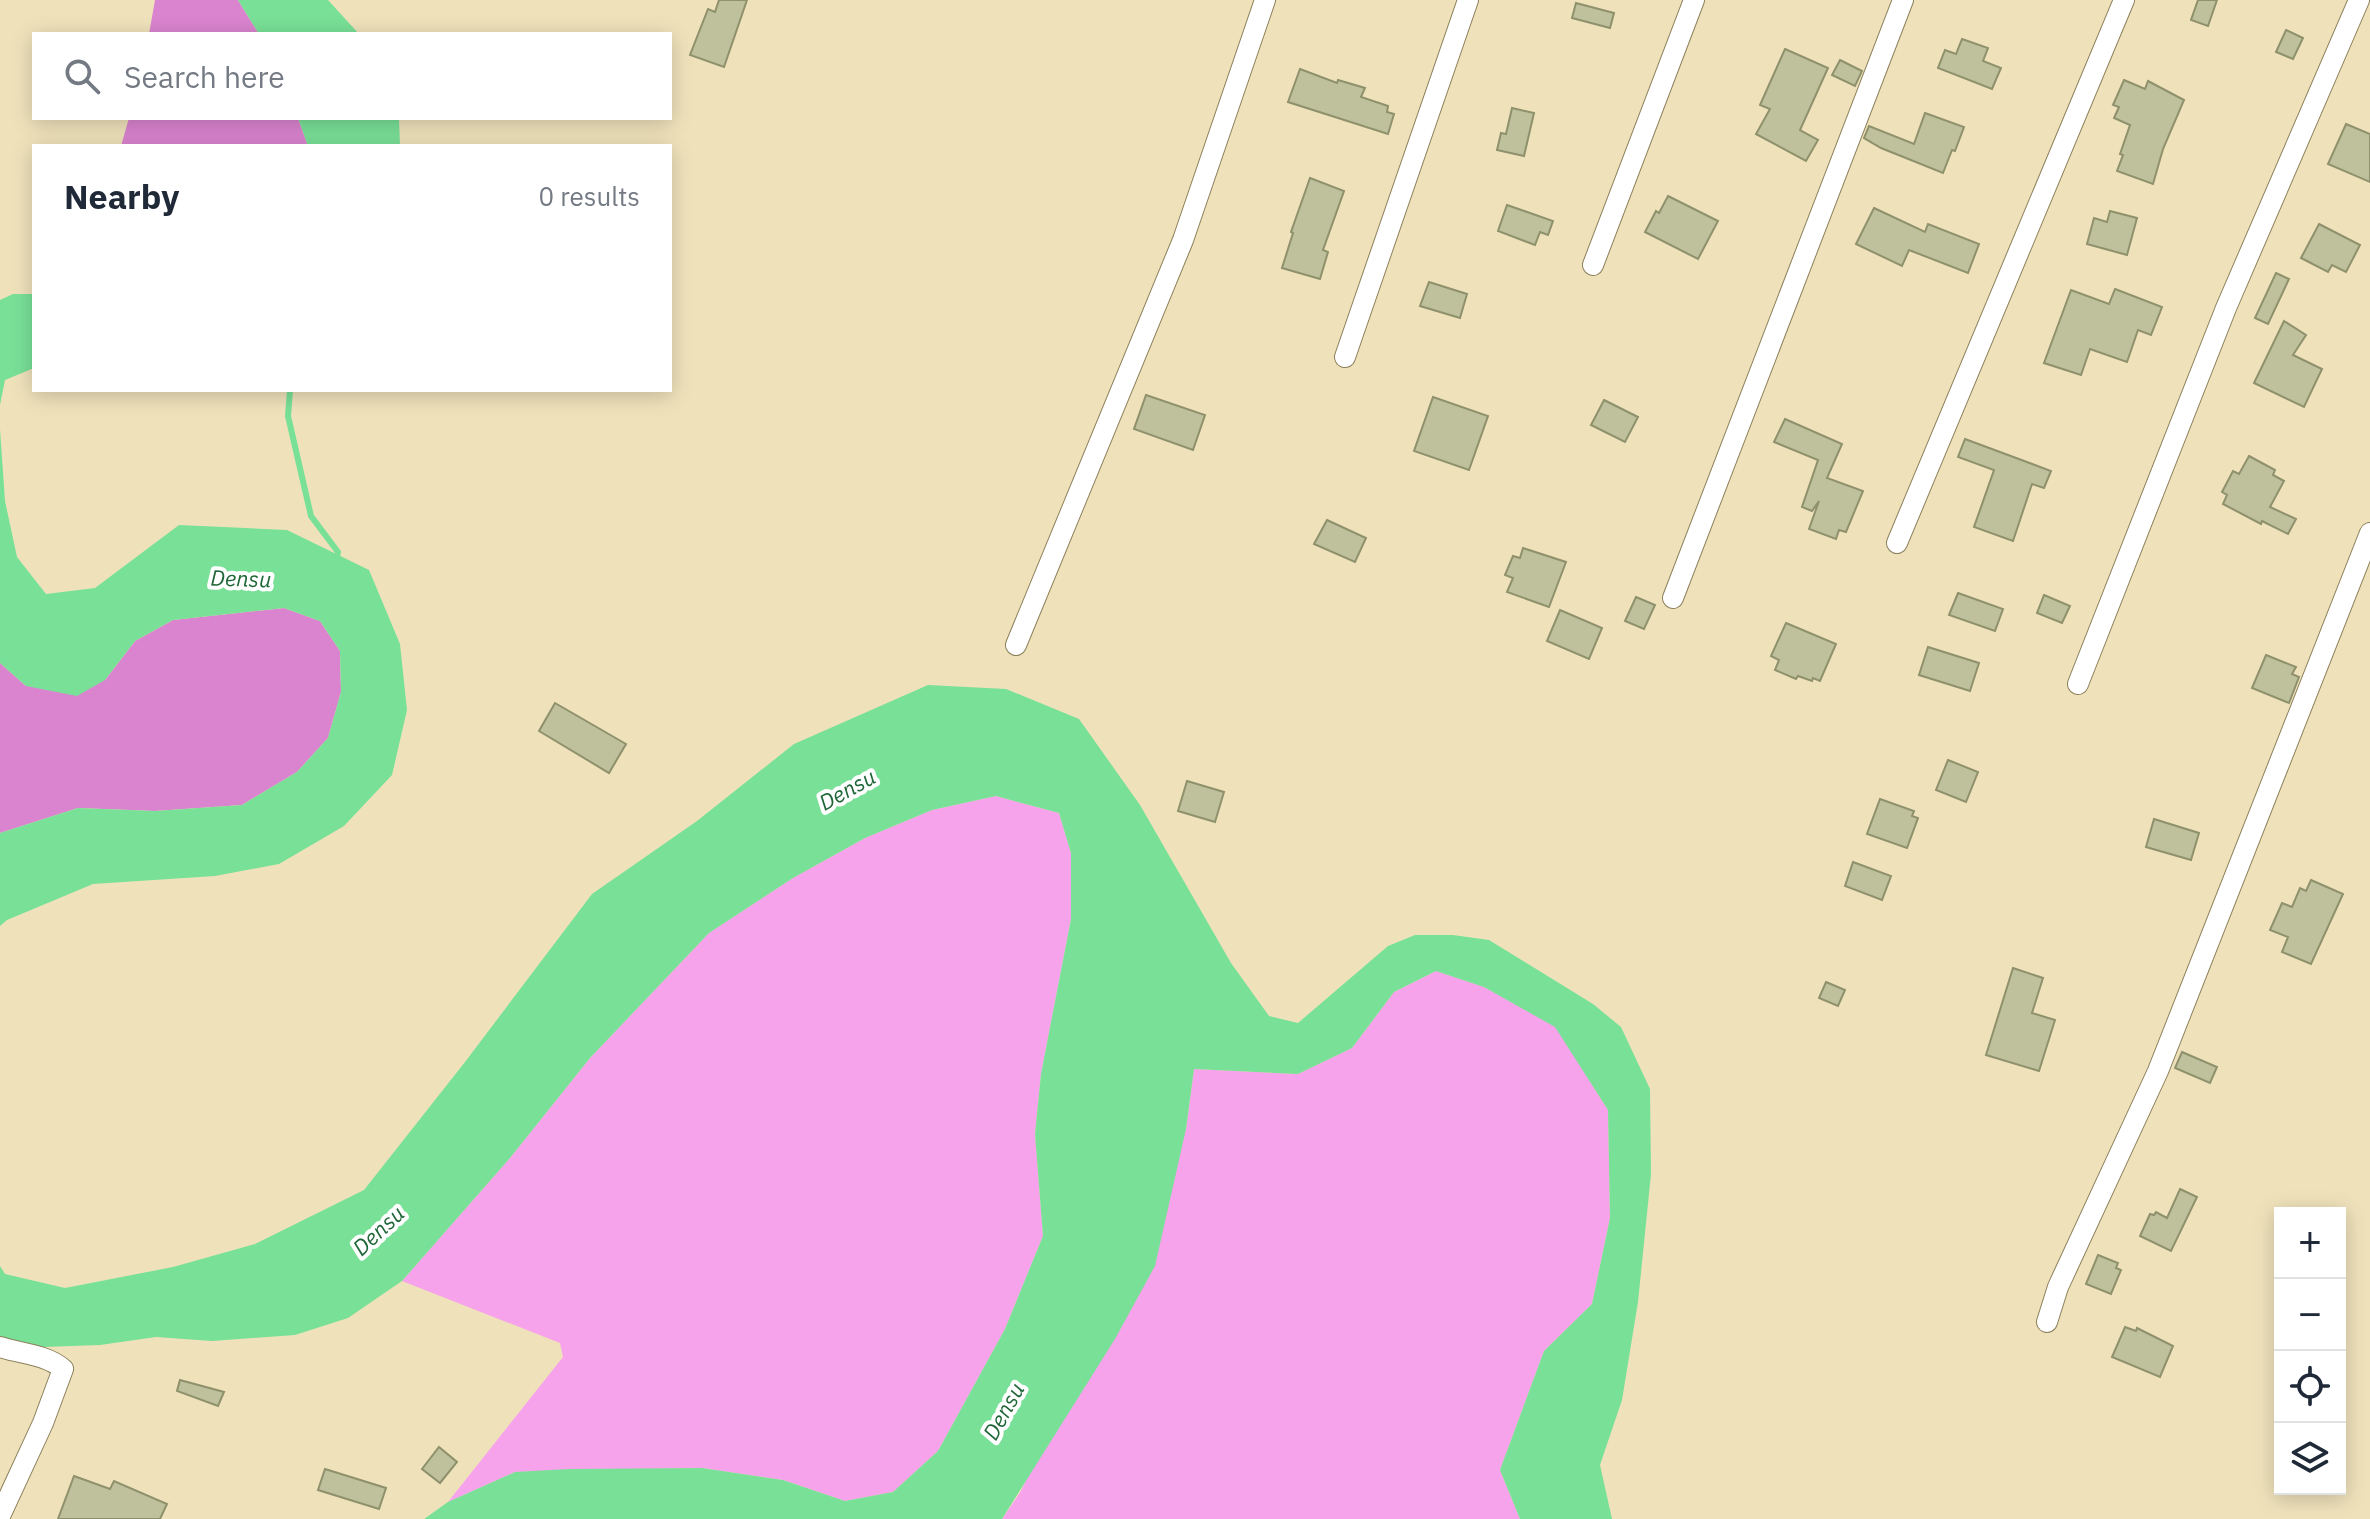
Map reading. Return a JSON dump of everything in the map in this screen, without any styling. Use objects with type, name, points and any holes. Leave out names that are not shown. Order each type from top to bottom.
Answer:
[{"type":"street","points":[[1016,645],[1183,240],[1265,0]]},
{"type":"street","points":[[1345,357],[1468,0]]},
{"type":"street","points":[[1593,265],[1694,0]]},
{"type":"street","points":[[1673,598],[1903,0]]},
{"type":"street","points":[[1897,543],[2124,0]]},
{"type":"street","points":[[2078,684],[2226,308],[2359,0]]},
{"type":"street","points":[[2047,1322],[2058,1287],[2158,1071],[2370,533]]},
{"type":"street","points":[[0,1347],[52,1359],[63,1369],[43,1423],[0,1516]]},
{"type":"shaded area","points":[[155,0],[238,0],[258,32],[149,32]]},
{"type":"shaded area","points":[[128,120],[299,120],[307,144],[122,144]]},
{"type":"shaded area","points":[[284,608],[320,621],[340,651],[341,692],[328,738],[297,772],[242,805],[155,811],[78,808],[0,833],[0,663],[26,686],[105,680],[135,641],[173,620]]},
{"type":"shaded area","points":[[996,796],[1059,813],[1071,853],[1071,919],[1041,1074],[1035,1134],[1043,1236],[1005,1329],[938,1451],[893,1492],[845,1501],[783,1480],[702,1468],[515,1472],[448,1502],[563,1357],[560,1343],[402,1281],[510,1158],[590,1058],[709,933],[793,878],[865,838],[932,810]]},
{"type":"shaded area","points":[[1436,971],[1484,987],[1556,1027],[1608,1110],[1610,1218],[1592,1304],[1544,1351],[1500,1470],[1520,1519],[1002,1519],[1021,1491],[1186,1129],[1194,1069],[1298,1074],[1352,1048],[1394,992]]},
{"type":"water","points":[[238,0],[328,0],[357,32],[258,32]]},
{"type":"water","points":[[299,120],[399,120],[400,144],[307,144]]},
{"type":"water","points":[[13,294],[32,294],[32,369],[5,380],[0,405],[0,300]]},
{"type":"water","name":"Densu","points":[[0,429],[5,501],[17,557],[46,594],[95,588],[179,525],[287,530],[369,570],[400,644],[407,710],[392,775],[344,826],[279,864],[215,876],[93,884],[7,920],[0,926],[0,833],[78,808],[155,811],[242,805],[297,772],[328,738],[341,692],[340,651],[320,621],[284,608],[173,620],[135,641],[105,680],[77,696],[26,686],[0,663]]},
{"type":"water","name":"Densu","points":[[928,685],[1006,689],[1079,719],[1140,805],[1231,963],[1269,1016],[1298,1023],[1388,946],[1415,935],[1453,935],[1489,940],[1593,1004],[1621,1027],[1650,1089],[1651,1174],[1638,1302],[1622,1400],[1600,1465],[1612,1519],[1520,1519],[1500,1470],[1544,1351],[1592,1304],[1610,1218],[1608,1110],[1555,1027],[1484,987],[1436,971],[1394,992],[1352,1048],[1298,1074],[1194,1069],[1186,1129],[1155,1266],[1115,1339],[1002,1519],[424,1519],[448,1502],[515,1472],[568,1469],[702,1468],[783,1480],[845,1501],[893,1492],[938,1451],[1005,1329],[1043,1236],[1035,1134],[1041,1074],[1071,919],[1071,853],[1059,813],[996,796],[932,810],[865,838],[793,878],[709,933],[590,1058],[510,1158],[402,1281],[348,1318],[295,1335],[212,1341],[156,1337],[100,1345],[43,1347],[0,1337],[0,1266],[5,1274],[65,1288],[173,1267],[255,1244],[364,1190],[592,894],[697,821],[794,744]]},
{"type":"building","points":[[719,0],[747,0],[724,67],[690,55],[708,9],[715,12]]},
{"type":"building","points":[[2198,0],[2217,0],[2208,26],[2191,20]]},
{"type":"building","points":[[1576,3],[1614,13],[1610,28],[1572,18]]},
{"type":"building","points":[[2286,30],[2303,38],[2293,59],[2276,52]]},
{"type":"building","points":[[1962,39],[1988,48],[1983,61],[2001,68],[1992,89],[1938,68],[1945,50],[1956,54]]},
{"type":"building","points":[[1785,49],[1828,68],[1800,130],[1818,140],[1806,161],[1756,134],[1770,109],[1760,105]]},
{"type":"building","points":[[1840,60],[1862,71],[1855,86],[1832,75]]},
{"type":"building","points":[[1300,69],[1337,83],[1338,80],[1365,88],[1361,97],[1388,106],[1387,112],[1394,114],[1388,134],[1288,102]]},
{"type":"building","points":[[2124,80],[2145,89],[2148,81],[2184,100],[2163,149],[2153,184],[2117,171],[2130,125],[2114,118],[2119,107],[2113,105]]},
{"type":"building","points":[[1512,108],[1534,113],[1524,156],[1497,150],[1501,133],[1506,134]]},
{"type":"building","points":[[1925,113],[1964,127],[1943,173],[1864,138],[1869,126],[1914,144]]},
{"type":"building","points":[[2346,124],[2370,134],[2370,182],[2328,164]]},
{"type":"building","points":[[1310,178],[1344,191],[1323,250],[1328,252],[1320,279],[1282,268]]},
{"type":"building","points":[[1668,196],[1718,221],[1698,259],[1645,232]]},
{"type":"building","points":[[1507,205],[1553,221],[1548,235],[1540,232],[1535,245],[1498,231]]},
{"type":"building","points":[[1874,208],[1925,232],[1928,224],[1979,244],[1968,273],[1909,250],[1902,266],[1856,244]]},
{"type":"building","points":[[2110,211],[2137,218],[2127,255],[2087,244],[2094,218],[2107,222]]},
{"type":"building","points":[[2319,224],[2360,245],[2346,272],[2332,265],[2328,272],[2301,258]]},
{"type":"building","points":[[2276,273],[2289,279],[2268,324],[2255,318]]},
{"type":"building","points":[[1429,282],[1467,294],[1460,318],[1420,306]]},
{"type":"building","points":[[2115,289],[2162,307],[2151,335],[2138,330],[2127,362],[2090,349],[2081,375],[2044,363],[2071,290],[2109,304]]},
{"type":"building","points":[[2284,321],[2306,335],[2293,355],[2322,369],[2304,407],[2254,383]]},
{"type":"building","points":[[1146,395],[1205,415],[1193,450],[1134,429]]},
{"type":"building","points":[[1433,397],[1488,416],[1469,470],[1414,451]]},
{"type":"building","points":[[1604,400],[1638,417],[1625,442],[1591,425]]},
{"type":"building","points":[[1785,419],[1842,444],[1827,478],[1863,491],[1846,532],[1839,530],[1836,539],[1809,529],[1819,501],[1812,511],[1802,507],[1818,460],[1774,442]]},
{"type":"building","points":[[1965,439],[2051,471],[2044,488],[2032,484],[2013,541],[1974,527],[1994,470],[1958,457]]},
{"type":"building","points":[[2249,456],[2275,470],[2273,475],[2284,481],[2270,507],[2296,519],[2288,534],[2223,504],[2227,495],[2222,492],[2233,471],[2239,474]]},
{"type":"building","points":[[1327,520],[1366,538],[1355,562],[1314,544]]},
{"type":"building","points":[[1523,548],[1566,562],[1549,607],[1507,592],[1513,578],[1505,575],[1513,556],[1520,558]]},
{"type":"building","points":[[1958,593],[2003,609],[1995,631],[1949,615]]},
{"type":"building","points":[[2044,595],[2070,606],[2062,623],[2037,613]]},
{"type":"building","points":[[1636,597],[1655,605],[1644,629],[1625,621]]},
{"type":"building","points":[[1560,610],[1602,628],[1589,659],[1547,641]]},
{"type":"building","points":[[1786,623],[1836,644],[1820,681],[1798,676],[1796,679],[1775,670],[1779,660],[1771,656]]},
{"type":"building","points":[[1928,647],[1979,663],[1970,691],[1919,675]]},
{"type":"building","points":[[2266,655],[2296,667],[2292,674],[2299,677],[2289,703],[2252,688]]},
{"type":"building","points":[[555,703],[626,744],[609,773],[539,731]]},
{"type":"building","points":[[1948,760],[1978,772],[1966,802],[1936,790]]},
{"type":"building","points":[[1187,781],[1224,792],[1215,822],[1178,811]]},
{"type":"building","points":[[1880,799],[1914,811],[1912,816],[1918,818],[1907,848],[1867,834]]},
{"type":"building","points":[[2154,819],[2199,833],[2191,860],[2146,847]]},
{"type":"building","points":[[1853,862],[1891,876],[1882,900],[1845,886]]},
{"type":"building","points":[[2311,880],[2343,894],[2311,964],[2282,952],[2288,937],[2270,930],[2282,903],[2292,907],[2300,888],[2306,891]]},
{"type":"building","points":[[2013,968],[2043,978],[2032,1013],[2055,1020],[2039,1071],[1986,1055]]},
{"type":"building","points":[[1826,982],[1845,990],[1838,1006],[1819,998]]},
{"type":"building","points":[[2182,1052],[2217,1067],[2210,1083],[2175,1068]]},
{"type":"building","points":[[2180,1189],[2197,1197],[2171,1251],[2140,1236],[2150,1214],[2156,1212],[2167,1218]]},
{"type":"building","points":[[2098,1255],[2118,1263],[2116,1268],[2121,1270],[2111,1294],[2086,1284]]},
{"type":"building","points":[[2125,1327],[2136,1331],[2137,1328],[2173,1346],[2160,1377],[2112,1357]]},
{"type":"building","points":[[180,1380],[224,1392],[218,1406],[177,1391]]},
{"type":"building","points":[[439,1447],[457,1462],[440,1483],[422,1469]]},
{"type":"building","points":[[325,1469],[386,1488],[379,1509],[318,1490]]},
{"type":"building","points":[[74,1476],[110,1489],[114,1481],[167,1504],[160,1519],[58,1519]]},
{"type":"waterway","points":[[290,392],[288,416],[311,516],[338,552],[336,562]]}]
